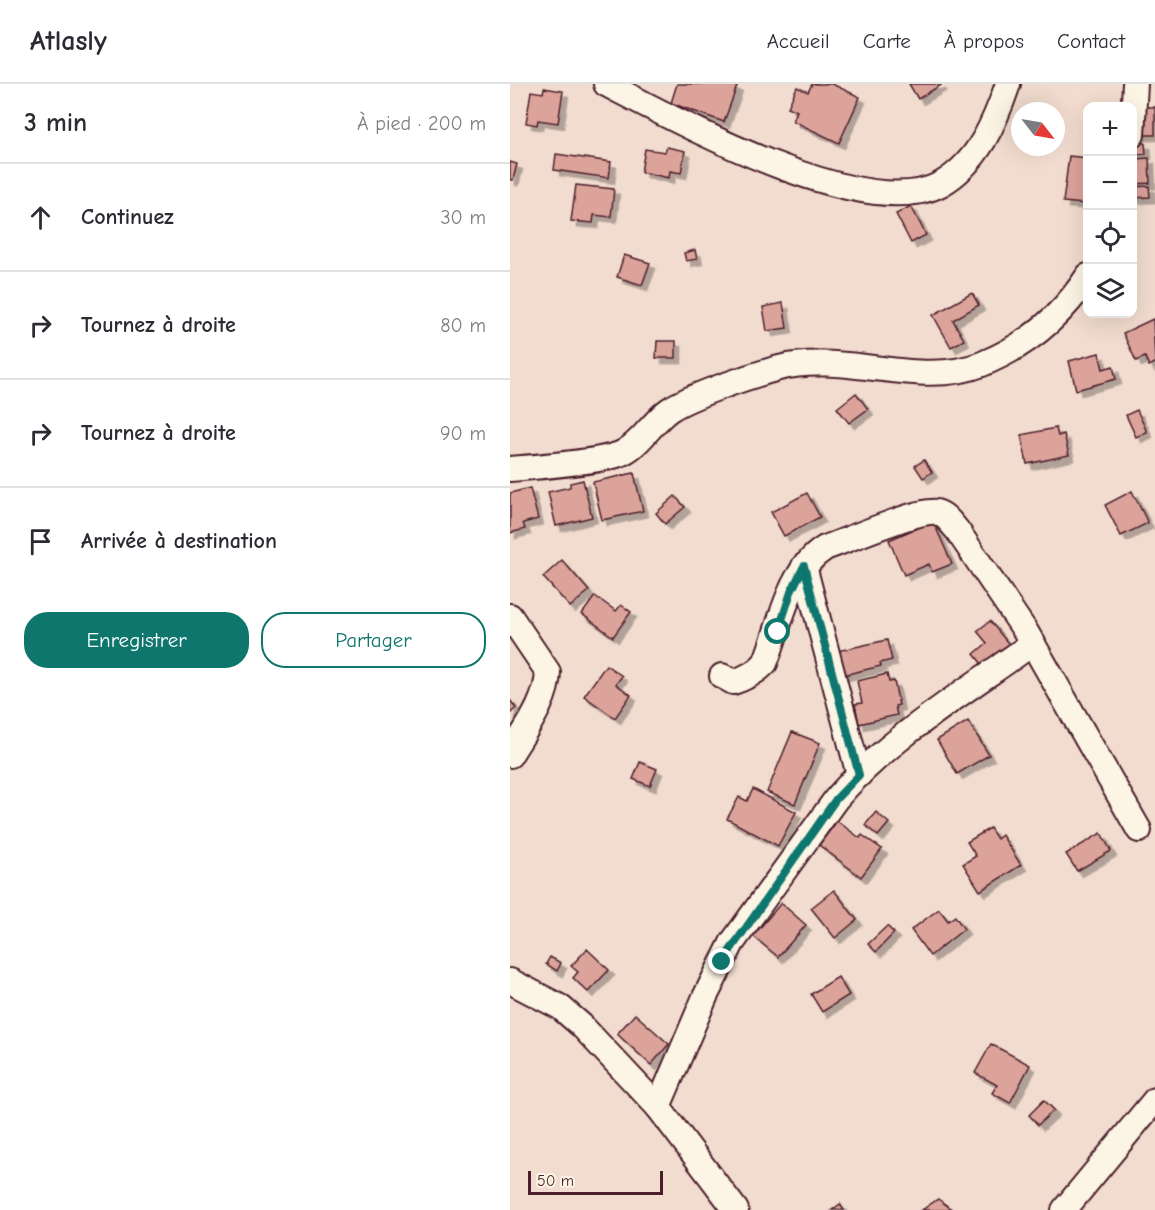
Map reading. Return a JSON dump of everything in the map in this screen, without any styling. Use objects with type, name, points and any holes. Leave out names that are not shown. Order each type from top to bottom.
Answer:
[{"type":"street","points":[[606,84],[674,118],[801,174],[839,187],[896,195],[939,185],[958,173],[984,140],[1008,84]]},
{"type":"street","points":[[1133,102],[1134,84]]},
{"type":"street","points":[[510,469],[621,454],[678,404],[779,368],[845,364],[913,371],[959,371],[980,365],[1025,344],[1044,328],[1083,282]]},
{"type":"street","points":[[722,676],[733,682],[743,679],[757,672],[765,663],[791,592],[804,566],[812,556],[825,548],[919,514],[935,512],[948,518],[957,530],[1033,643],[1139,830]]},
{"type":"street","points":[[804,566],[859,775]]},
{"type":"street","points":[[510,616],[548,672],[548,683],[541,702],[510,755]]},
{"type":"street","points":[[658,1107],[705,997],[732,943],[836,799],[859,775],[910,732],[1033,643]]},
{"type":"street","points":[[510,981],[560,1007],[581,1025],[658,1107],[736,1210]]},
{"type":"street","points":[[1064,1210],[1155,1100]]},
{"type":"building","points":[[677,84],[737,86],[724,122],[671,103]]},
{"type":"building","points":[[812,84],[832,84],[860,97],[839,143],[793,121],[797,111],[788,107],[797,87],[808,92]]},
{"type":"building","points":[[909,84],[940,84],[941,85],[918,99]]},
{"type":"building","points":[[544,88],[563,91],[558,123],[538,120],[537,125],[526,123],[531,91],[543,93]]},
{"type":"building","points":[[1138,107],[1155,107],[1155,135],[1138,135]]},
{"type":"building","points":[[1137,143],[1145,143],[1146,154],[1137,155]]},
{"type":"building","points":[[667,147],[685,151],[681,173],[670,171],[669,178],[641,172],[645,149],[665,152]]},
{"type":"building","points":[[556,154],[611,162],[609,178],[554,170]]},
{"type":"building","points":[[1069,156],[1083,157],[1083,204],[1063,202]]},
{"type":"building","points":[[1149,158],[1150,183],[1137,184],[1137,159]]},
{"type":"building","points":[[510,162],[517,164],[513,180],[510,180]]},
{"type":"building","points":[[576,185],[614,189],[611,217],[594,215],[593,223],[571,221]]},
{"type":"building","points":[[1149,186],[1150,197],[1137,198],[1137,187]]},
{"type":"building","points":[[911,206],[926,235],[911,243],[896,214]]},
{"type":"building","points":[[695,250],[697,259],[686,261],[684,253]]},
{"type":"building","points":[[624,255],[650,263],[642,285],[617,277]]},
{"type":"building","points":[[972,293],[979,305],[953,320],[964,340],[951,347],[933,315]]},
{"type":"building","points":[[783,303],[787,328],[767,331],[763,307]]},
{"type":"building","points":[[1153,319],[1155,363],[1149,366],[1145,357],[1136,361],[1123,333]]},
{"type":"building","points":[[657,341],[676,341],[676,358],[656,358]]},
{"type":"building","points":[[1099,353],[1103,369],[1113,366],[1116,379],[1076,390],[1069,361]]},
{"type":"building","points":[[856,393],[868,409],[849,423],[837,408]]},
{"type":"building","points":[[1137,410],[1147,432],[1136,437],[1126,415]]},
{"type":"building","points":[[1056,428],[1058,436],[1064,434],[1069,455],[1027,464],[1021,435]]},
{"type":"building","points":[[924,460],[932,472],[923,478],[915,466]]},
{"type":"building","points":[[634,473],[643,511],[602,520],[593,482]]},
{"type":"building","points":[[583,480],[592,517],[556,526],[548,492],[570,487],[570,483]]},
{"type":"building","points":[[530,488],[538,519],[523,523],[525,529],[510,533],[510,493]]},
{"type":"building","points":[[1132,491],[1148,523],[1121,536],[1105,505]]},
{"type":"building","points":[[807,493],[820,517],[784,536],[771,512]]},
{"type":"building","points":[[675,496],[685,507],[665,524],[656,513]]},
{"type":"building","points":[[933,521],[952,564],[932,572],[929,564],[904,575],[889,540]]},
{"type":"building","points":[[562,560],[589,591],[570,607],[543,577]]},
{"type":"building","points":[[595,596],[616,611],[621,605],[631,612],[613,637],[582,614]]},
{"type":"building","points":[[990,621],[1012,648],[986,669],[974,654],[987,643],[977,631]]},
{"type":"building","points":[[887,640],[892,660],[880,663],[881,666],[843,675],[837,651]]},
{"type":"building","points":[[606,665],[622,676],[616,684],[631,695],[615,718],[584,696]]},
{"type":"building","points":[[887,674],[889,682],[894,681],[899,705],[895,706],[897,715],[859,724],[855,704],[862,703],[857,681]]},
{"type":"building","points":[[510,700],[516,708],[510,714]]},
{"type":"building","points":[[968,721],[989,755],[957,774],[937,740]]},
{"type":"building","points":[[792,732],[820,743],[795,804],[767,792]]},
{"type":"building","points":[[640,762],[657,769],[650,786],[633,779]]},
{"type":"building","points":[[753,789],[796,812],[778,846],[727,819],[739,797],[747,801]]},
{"type":"building","points":[[876,812],[889,823],[878,836],[865,825]]},
{"type":"building","points":[[837,821],[860,838],[862,835],[882,849],[861,877],[819,845]]},
{"type":"building","points":[[990,828],[997,839],[1002,835],[1021,865],[980,891],[963,864],[976,856],[967,842]]},
{"type":"building","points":[[1101,833],[1111,851],[1077,871],[1066,854]]},
{"type":"building","points":[[834,890],[857,920],[835,938],[811,908]]},
{"type":"building","points":[[781,903],[806,925],[778,957],[753,936]]},
{"type":"building","points":[[939,909],[948,921],[955,916],[964,929],[930,956],[911,930]]},
{"type":"building","points":[[887,926],[894,933],[876,952],[868,944]]},
{"type":"building","points":[[587,949],[609,970],[588,992],[573,978],[578,972],[571,966]]},
{"type":"building","points":[[550,957],[561,963],[557,971],[546,964]]},
{"type":"building","points":[[838,977],[849,995],[822,1012],[811,994]]},
{"type":"building","points":[[635,1014],[669,1044],[651,1065],[617,1034]]},
{"type":"building","points":[[991,1044],[1030,1065],[1010,1103],[992,1093],[997,1085],[975,1073]]},
{"type":"building","points":[[1044,1100],[1054,1110],[1038,1125],[1029,1115]]},
{"type":"building","points":[[938,1199],[953,1210],[922,1210]]},
{"type":"building","points":[[840,1204],[844,1210],[832,1210]]},
{"type":"route","points":[[722,962],[732,943],[836,799],[859,775],[804,566],[791,592],[778,632]]}]
